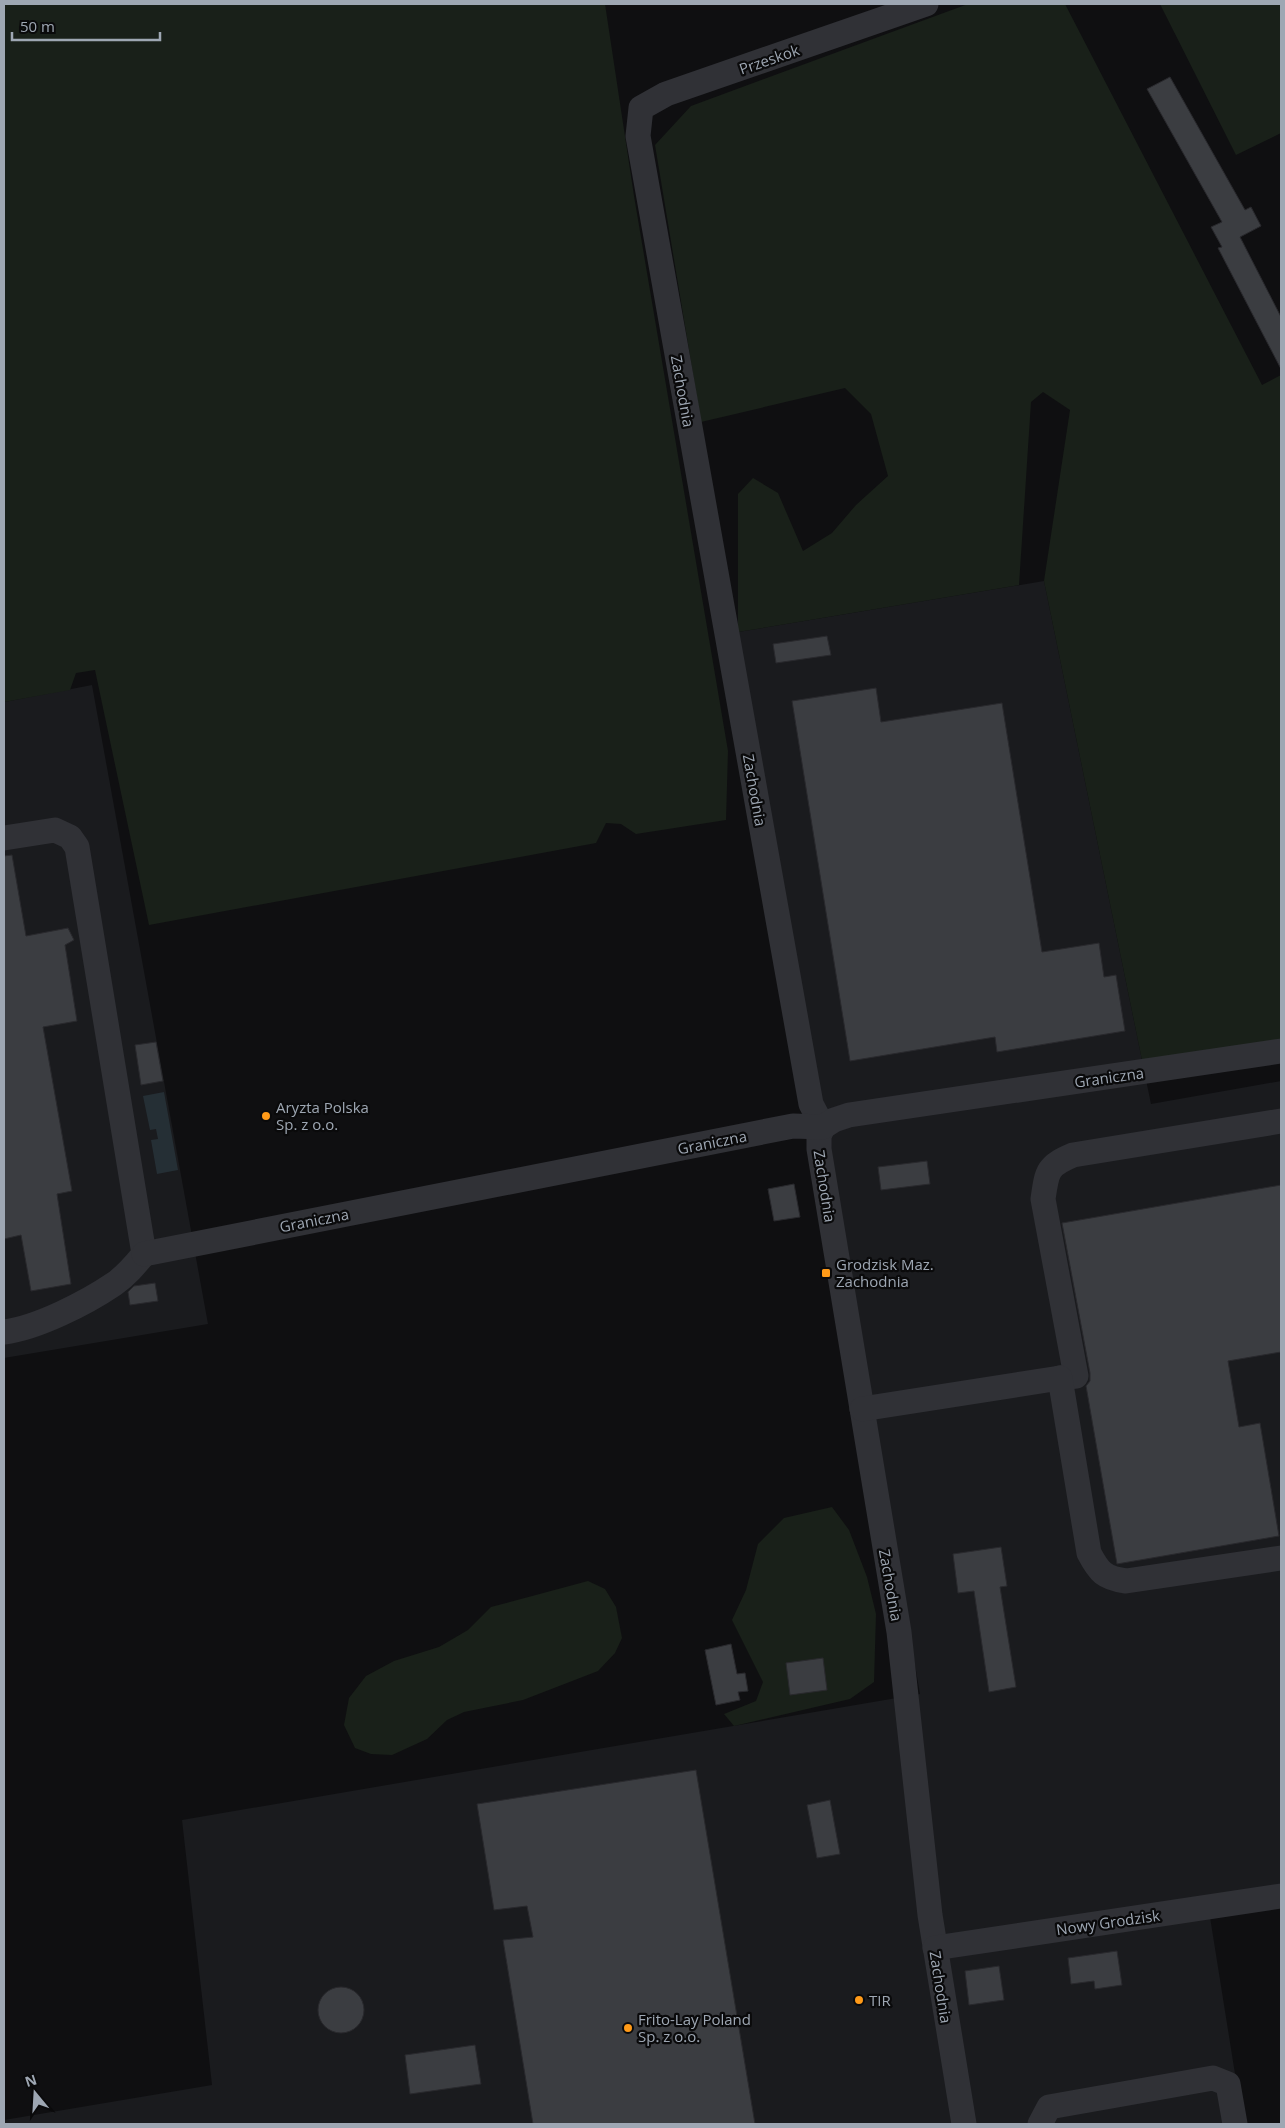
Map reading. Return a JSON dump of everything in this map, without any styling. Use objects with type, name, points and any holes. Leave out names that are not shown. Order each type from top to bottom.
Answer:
[{"type":"street","name":"Przeskok","points":[[638,136],[642,108],[666,94],[926,4]]},
{"type":"street","name":"Zachodnia","points":[[638,136],[811,1104],[823,1127],[819,1136],[819,1148],[899,1632],[935,1948],[964,2124]]},
{"type":"street","points":[[4,838],[55,830],[70,837],[77,847],[144,1254],[114,1284],[65,1311],[29,1326],[4,1332]]},
{"type":"street","name":"Graniczna","points":[[144,1254],[793,1126],[823,1127],[834,1120],[849,1115],[1281,1051]]},
{"type":"street","points":[[862,1409],[1076,1376],[1043,1199],[1046,1176],[1055,1163],[1073,1155],[1281,1120]]},
{"type":"street","points":[[1060,1378],[1089,1553],[1097,1569],[1111,1579],[1126,1581],[1281,1558]]},
{"type":"street","name":"Nowy Grodzisk","points":[[935,1948],[1281,1896]]},
{"type":"street","points":[[1040,2124],[1049,2108],[1213,2078],[1228,2084],[1235,2124]]},
{"type":"shaded area","points":[[4,4],[605,4],[634,196],[728,751],[726,820],[636,834],[621,824],[606,823],[596,843],[149,925],[95,670],[76,673],[70,690],[4,702]]},
{"type":"shaded area","points":[[968,4],[1065,4],[1262,385],[1281,375],[1281,1041],[1143,1065],[1044,581],[1070,410],[1043,392],[1031,402],[1019,585],[738,632],[738,494],[753,478],[778,493],[803,551],[832,533],[856,505],[888,476],[871,414],[845,388],[701,422],[655,145],[691,106]]},
{"type":"shaded area","points":[[1160,4],[1281,4],[1281,133],[1236,155]]},
{"type":"shaded area","points":[[1044,581],[1151,1104],[1281,1081],[1281,1888],[1210,1917],[1243,2124],[4,2124],[4,2120],[212,2085],[182,1820],[920,1694],[738,632]]},
{"type":"shaded area","points":[[92,685],[208,1324],[4,1358],[4,702]]},
{"type":"shaded area","points":[[164,1092],[178,1170],[157,1174],[151,1140],[158,1139],[156,1129],[150,1130],[143,1096]]},
{"type":"shaded area","points":[[832,1507],[849,1530],[867,1577],[876,1614],[874,1682],[850,1699],[734,1726],[724,1714],[756,1701],[763,1682],[732,1620],[746,1590],[758,1544],[784,1518]]},
{"type":"shaded area","points":[[588,1581],[605,1589],[616,1607],[622,1638],[615,1653],[598,1671],[523,1700],[464,1712],[447,1720],[427,1739],[392,1755],[371,1754],[355,1748],[344,1725],[349,1698],[366,1676],[394,1661],[439,1647],[468,1630],[491,1607]]},
{"type":"building","points":[[1170,77],[1245,210],[1251,207],[1261,226],[1240,237],[1281,317],[1281,369],[1218,248],[1222,247],[1211,227],[1222,222],[1147,89]]},
{"type":"building","points":[[827,636],[831,655],[776,663],[773,644]]},
{"type":"building","points":[[876,688],[881,722],[1002,703],[1042,952],[1099,943],[1104,977],[1116,975],[1125,1031],[997,1052],[995,1037],[850,1061],[792,701]]},
{"type":"building","points":[[12,855],[26,936],[68,928],[74,940],[65,945],[77,1021],[43,1027],[72,1191],[57,1194],[71,1284],[31,1291],[21,1235],[4,1239],[4,856]]},
{"type":"building","points":[[156,1042],[163,1081],[141,1085],[135,1045]]},
{"type":"building","points":[[927,1161],[930,1184],[881,1190],[878,1167]]},
{"type":"building","points":[[794,1184],[800,1217],[774,1221],[768,1189]]},
{"type":"building","points":[[1281,1185],[1281,1352],[1228,1361],[1239,1427],[1260,1423],[1279,1536],[1117,1564],[1086,1386],[1090,1381],[1090,1373],[1062,1223]]},
{"type":"building","points":[[155,1283],[158,1301],[130,1305],[128,1292],[134,1286]]},
{"type":"building","points":[[1001,1547],[1007,1586],[1000,1587],[1016,1687],[989,1692],[974,1591],[958,1593],[953,1554]]},
{"type":"building","points":[[731,1644],[737,1674],[745,1673],[748,1691],[738,1692],[740,1700],[716,1705],[705,1650]]},
{"type":"building","points":[[823,1658],[827,1690],[790,1695],[786,1663]]},
{"type":"building","name":"Frito-Lay Poland Sp. z o.o.","points":[[696,1770],[755,2124],[533,2124],[503,1940],[533,1937],[527,1906],[494,1910],[477,1804]]},
{"type":"building","points":[[830,1800],[840,1854],[817,1858],[807,1805]]},
{"type":"building","points":[[1117,1951],[1122,1985],[1095,1989],[1094,1981],[1071,1984],[1068,1958]]},
{"type":"building","points":[[999,1966],[1004,2000],[969,2005],[965,1971]]},
{"type":"building","points":[[341,1987],[354,1991],[360,1997],[364,2010],[360,2023],[354,2029],[341,2033],[328,2029],[322,2023],[318,2010],[322,1997],[328,1991]]},
{"type":"building","points":[[475,2045],[481,2084],[410,2094],[405,2055]]},
{"type":"place","name":"Aryzta Polska Sp. z o.o.","points":[[266,1116]]},
{"type":"place","name":"Grodzisk Maz. Zachodnia","points":[[826,1273]]},
{"type":"place","name":"TIR","points":[[859,2000]]},
{"type":"place","name":"Frito-Lay Poland Sp. z o.o.","points":[[628,2028]]}]
